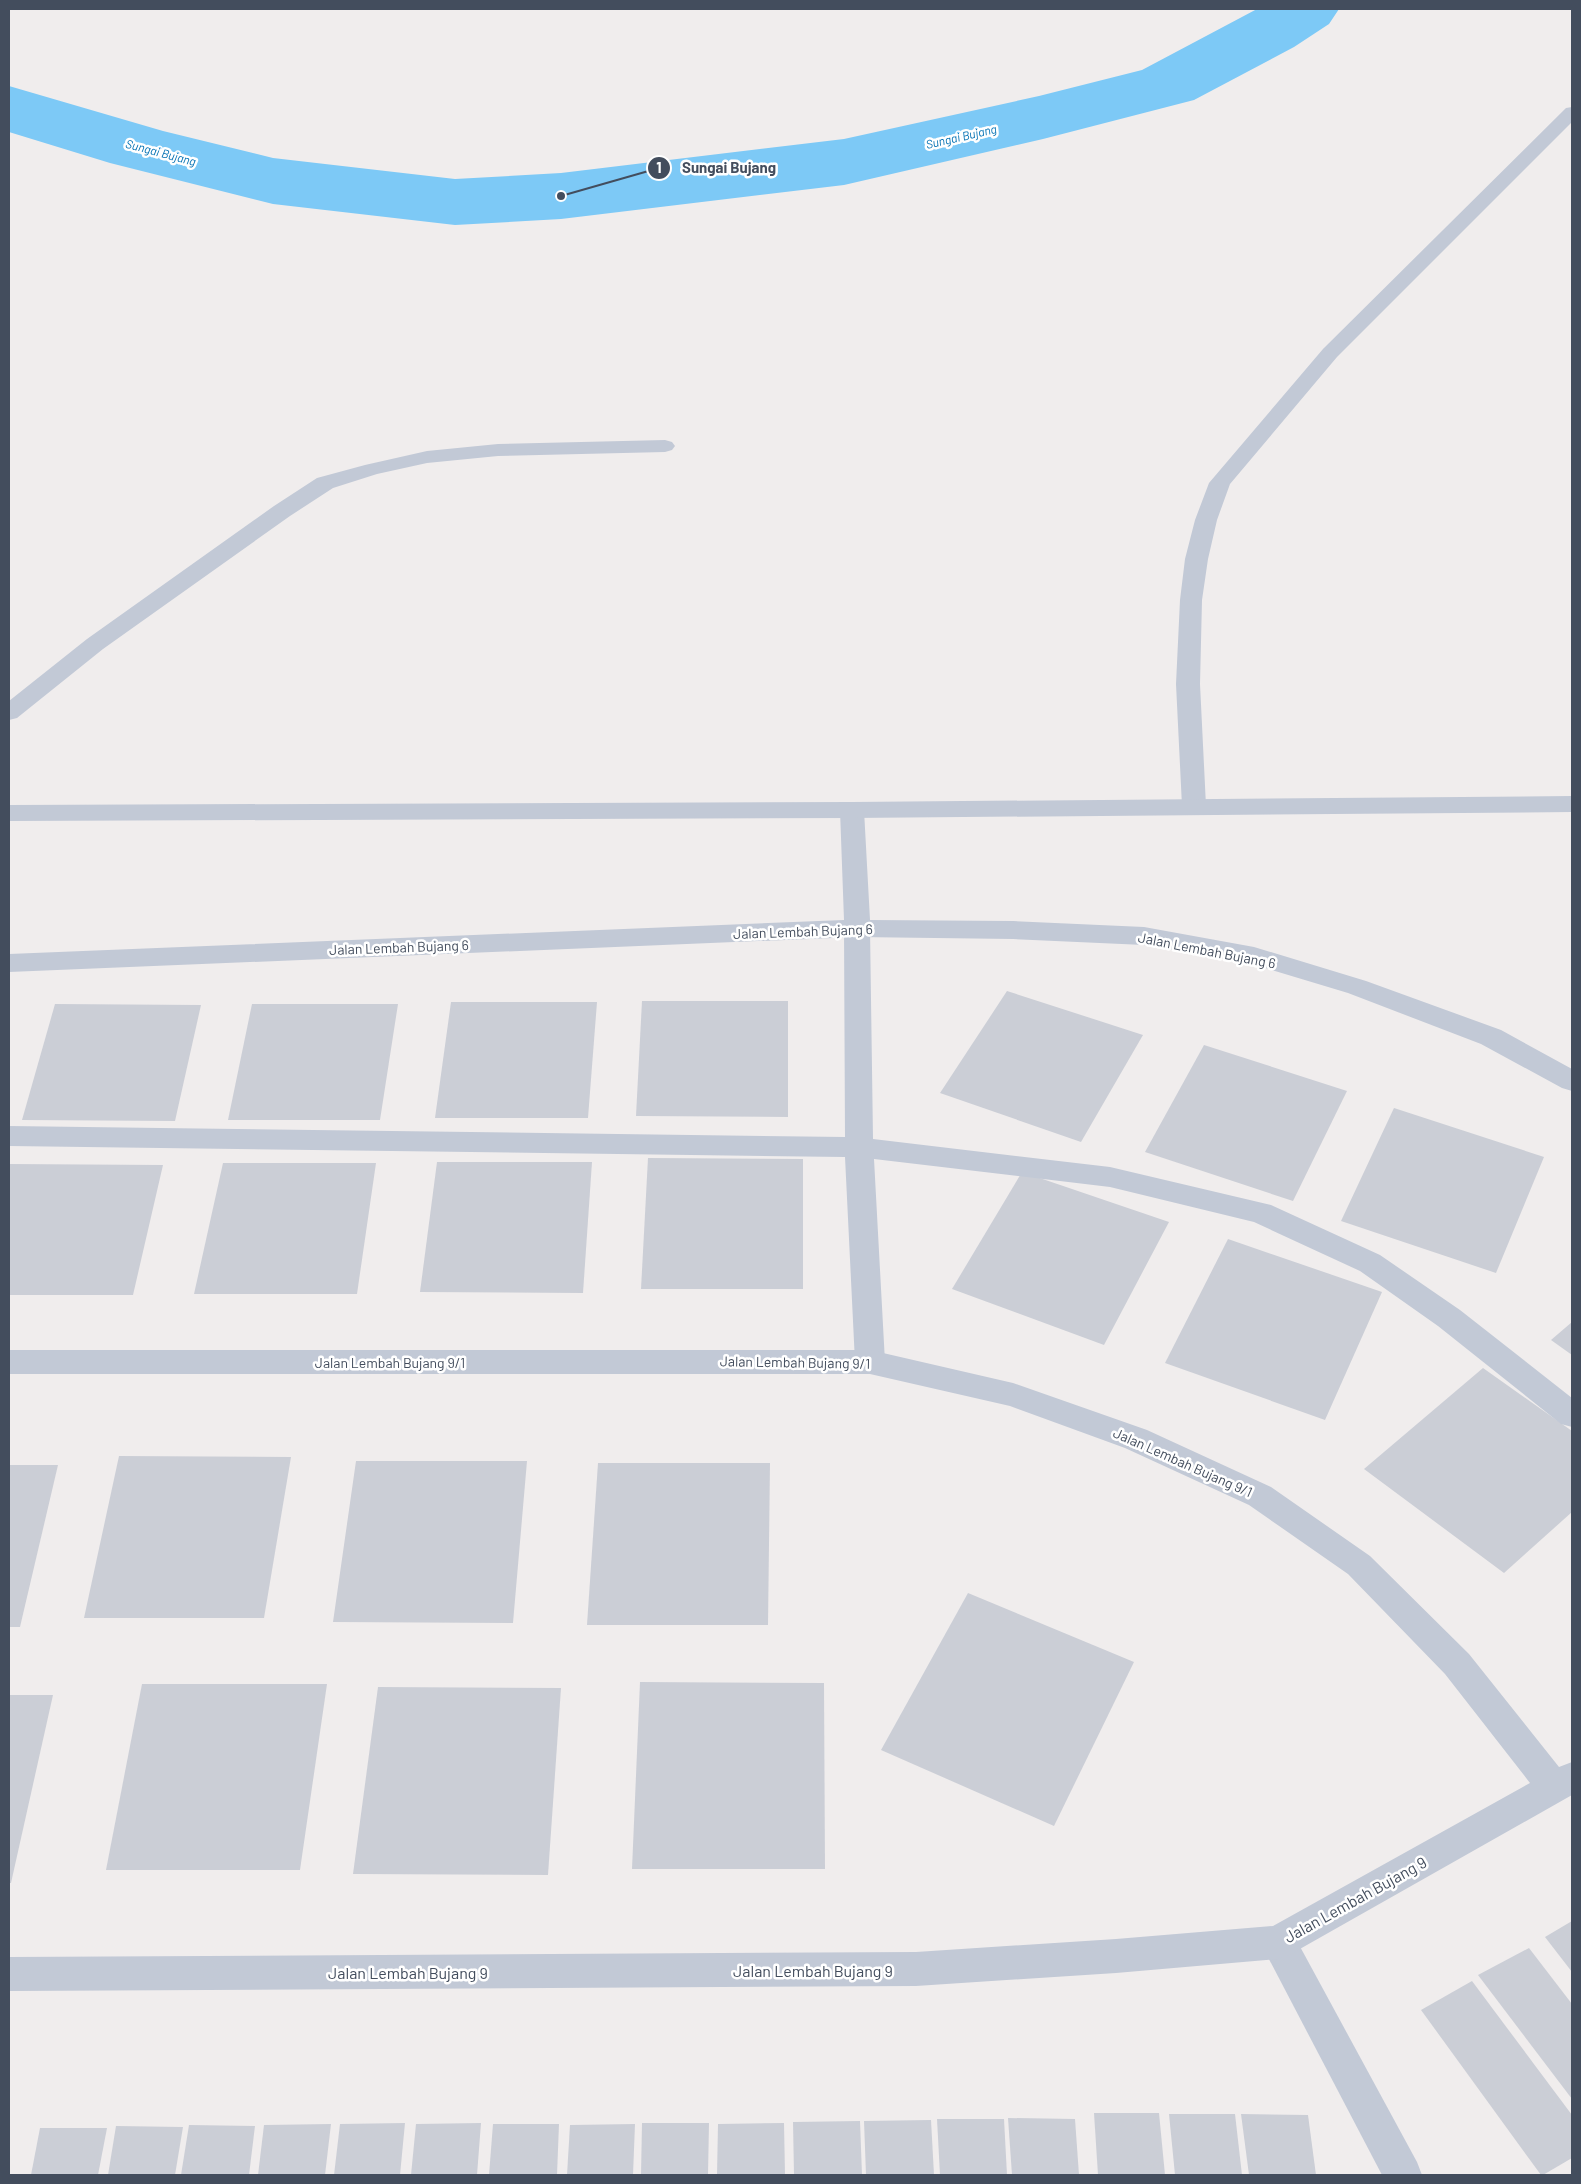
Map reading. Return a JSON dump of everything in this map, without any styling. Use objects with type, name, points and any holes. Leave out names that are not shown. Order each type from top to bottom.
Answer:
[{"type":"street","points":[[1194,806],[1188,687],[1192,593],[1210,504],[1220,483],[1330,353],[1572,112]]},
{"type":"street","points":[[9,713],[95,644],[282,511],[325,483],[372,469],[427,457],[498,450],[665,446]]},
{"type":"street","points":[[9,813],[852,810],[1572,804]]},
{"type":"street","points":[[852,810],[856,928],[859,1147],[870,1362]]},
{"type":"street","name":"Jalan Lembah Bujang 6","points":[[9,963],[856,928],[1013,930],[1144,936],[1254,956],[1357,987],[1490,1037],[1572,1081]]},
{"type":"street","points":[[9,1136],[859,1147],[1110,1177],[1262,1212],[1370,1264],[1449,1318],[1572,1415]]},
{"type":"street","name":"Jalan Lembah Bujang 9/1","points":[[9,1362],[870,1362],[1013,1395],[1136,1439],[1260,1496],[1360,1565],[1457,1664],[1564,1782]]},
{"type":"street","name":"Jalan Lembah Bujang 9","points":[[9,1974],[916,1969],[1116,1956],[1278,1942],[1564,1782]]},
{"type":"street","points":[[1278,1942],[1403,2175]]},
{"type":"building","points":[[1007,991],[1143,1035],[1081,1142],[940,1093]]},
{"type":"building","points":[[642,1001],[788,1001],[788,1117],[636,1116]]},
{"type":"building","points":[[451,1002],[597,1002],[588,1118],[435,1118]]},
{"type":"building","points":[[55,1004],[201,1005],[175,1121],[22,1120]]},
{"type":"building","points":[[252,1004],[398,1004],[380,1120],[228,1120]]},
{"type":"building","points":[[1204,1045],[1347,1091],[1293,1201],[1145,1152]]},
{"type":"building","points":[[1394,1108],[1544,1157],[1496,1273],[1341,1221]]},
{"type":"building","points":[[648,1158],[803,1159],[803,1289],[641,1289]]},
{"type":"building","points":[[437,1162],[592,1162],[583,1293],[420,1292]]},
{"type":"building","points":[[223,1163],[376,1163],[357,1294],[194,1294]]},
{"type":"building","points":[[9,1164],[163,1165],[133,1295],[9,1295]]},
{"type":"building","points":[[1022,1172],[1169,1222],[1104,1345],[952,1289]]},
{"type":"building","points":[[1228,1239],[1382,1292],[1325,1420],[1165,1363]]},
{"type":"building","points":[[1572,1322],[1572,1355],[1551,1340]]},
{"type":"building","points":[[1483,1368],[1572,1431],[1572,1512],[1504,1573],[1364,1469]]},
{"type":"building","points":[[119,1456],[291,1457],[264,1618],[84,1618]]},
{"type":"building","points":[[356,1461],[527,1461],[513,1623],[333,1622]]},
{"type":"building","points":[[598,1463],[770,1463],[768,1625],[587,1625]]},
{"type":"building","points":[[9,1465],[58,1465],[20,1627],[9,1627]]},
{"type":"building","points":[[968,1593],[1134,1662],[1054,1826],[881,1750]]},
{"type":"building","points":[[640,1682],[824,1683],[825,1869],[632,1869]]},
{"type":"building","points":[[142,1684],[327,1684],[300,1870],[106,1870]]},
{"type":"building","points":[[378,1687],[561,1688],[548,1875],[353,1874]]},
{"type":"building","points":[[9,1695],[53,1695],[11,1883],[9,1883]]},
{"type":"building","points":[[1572,1921],[1572,1972],[1545,1937]]},
{"type":"building","points":[[1529,1948],[1572,2004],[1572,2099],[1478,1975]]},
{"type":"building","points":[[1472,1981],[1572,2115],[1572,2158],[1543,2175],[1541,2175],[1421,2010]]},
{"type":"building","points":[[1094,2113],[1159,2113],[1165,2175],[1098,2175]]},
{"type":"building","points":[[1169,2114],[1235,2114],[1242,2175],[1175,2175]]},
{"type":"building","points":[[1241,2114],[1308,2115],[1316,2175],[1249,2175]]},
{"type":"building","points":[[1008,2118],[1075,2119],[1079,2175],[1012,2175]]},
{"type":"building","points":[[937,2119],[1004,2119],[1007,2175],[940,2175]]},
{"type":"building","points":[[931,2120],[934,2175],[866,2175],[864,2121]]},
{"type":"building","points":[[860,2121],[862,2175],[794,2175],[793,2122]]},
{"type":"building","points":[[405,2123],[400,2175],[334,2175],[340,2124]]},
{"type":"building","points":[[481,2123],[477,2175],[411,2175],[416,2124]]},
{"type":"building","points":[[642,2123],[709,2123],[708,2175],[641,2175]]},
{"type":"building","points":[[784,2123],[785,2175],[717,2175],[718,2124]]},
{"type":"building","points":[[331,2124],[325,2175],[258,2175],[264,2125]]},
{"type":"building","points":[[493,2124],[559,2124],[557,2175],[489,2175]]},
{"type":"building","points":[[635,2124],[633,2175],[567,2175],[570,2125]]},
{"type":"building","points":[[189,2125],[255,2126],[249,2175],[181,2175]]},
{"type":"building","points":[[116,2126],[183,2127],[175,2175],[108,2175]]},
{"type":"building","points":[[40,2128],[107,2128],[98,2175],[31,2175]]},
{"type":"waterway","name":"Sungai Bujang","points":[[9,108],[137,147],[273,181],[455,202],[561,196],[844,162],[1043,117],[1168,85],[1269,32],[1304,9]]},
{"type":"place","name":"Sungai Bujang","points":[[561,196]]}]
